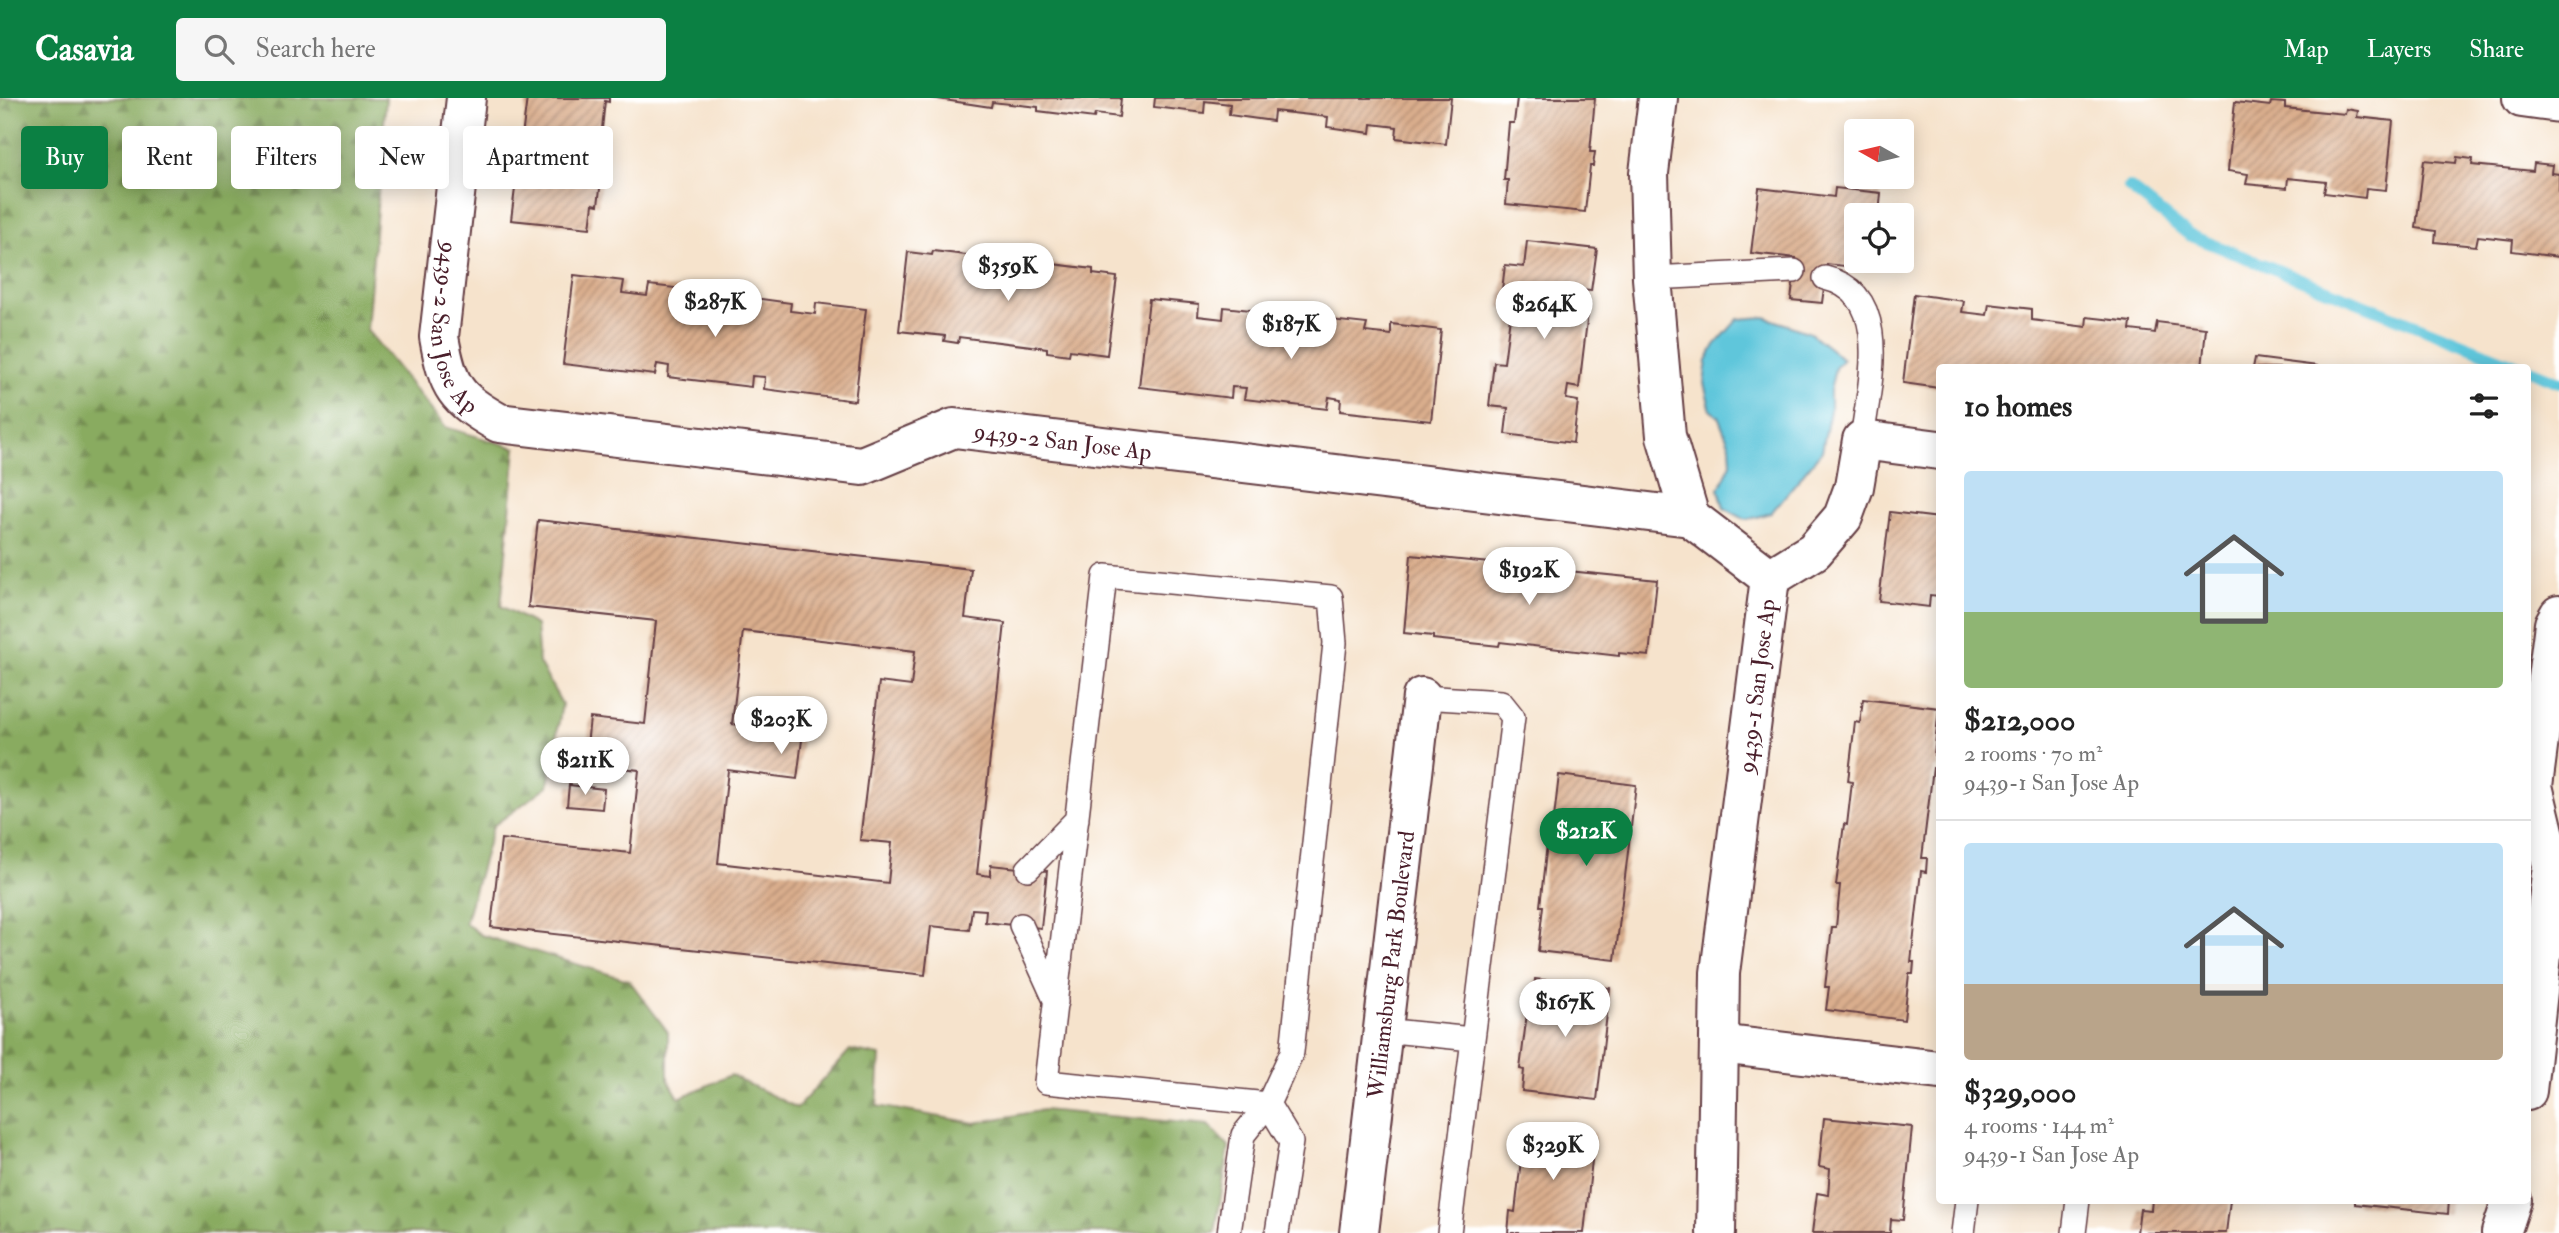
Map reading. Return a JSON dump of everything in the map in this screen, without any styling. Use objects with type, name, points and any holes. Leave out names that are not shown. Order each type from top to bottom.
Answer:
[{"type":"street","name":"9439-2 San Jose Ap","points":[[466,98],[439,337],[445,373],[467,405],[499,423],[862,466],[954,428],[1690,517]]},
{"type":"street","points":[[1658,98],[1649,173],[1652,278],[1665,436],[1690,517]]},
{"type":"street","points":[[2522,98],[2559,103]]},
{"type":"street","points":[[1770,578],[1814,551],[1843,517],[1854,487],[1862,440],[1936,450]]},
{"type":"street","name":"9439-1 San Jose Ap","points":[[1690,517],[1770,578],[1720,973],[1716,1233]]},
{"type":"street","points":[[2531,1055],[2552,864],[2533,786],[2554,624],[2559,615]]},
{"type":"street","name":"Williamsburg Park Boulevard","points":[[1359,1233],[1422,697]]},
{"type":"street","points":[[1719,1044],[1936,1070]]},
{"type":"street","points":[[2501,1233],[2511,1204]]},
{"type":"lane","points":[[1652,278],[1794,271]]},
{"type":"lane","points":[[1825,278],[1838,281],[1858,297],[1870,321],[1872,346],[1862,440]]},
{"type":"lane","points":[[1229,1233],[1243,1135],[1268,1104],[1292,1052],[1335,643],[1331,597],[1105,576],[1046,1082],[1268,1104]]},
{"type":"lane","points":[[1422,697],[1501,702],[1513,717],[1449,1233]]},
{"type":"lane","points":[[1028,869],[1077,819]]},
{"type":"lane","points":[[1021,926],[1056,1003]]},
{"type":"lane","points":[[1382,1030],[1472,1039]]},
{"type":"lane","points":[[1268,1104],[1291,1142],[1277,1233]]},
{"type":"lane","points":[[1964,1233],[1968,1204]]},
{"type":"lane","points":[[2074,1233],[2078,1204]]},
{"type":"green space","points":[[0,98],[386,98],[384,126],[355,126],[355,189],[379,189],[367,330],[445,427],[516,448],[501,606],[536,625],[539,663],[562,704],[548,786],[493,826],[465,923],[481,935],[629,980],[668,1032],[668,1079],[679,1098],[731,1075],[797,1108],[850,1050],[880,1056],[877,1106],[975,1123],[1043,1110],[1208,1125],[1229,1147],[1215,1233],[0,1233]]},
{"type":"water","points":[[1765,317],[1810,333],[1843,359],[1835,368],[1822,451],[1771,513],[1746,520],[1724,508],[1719,489],[1731,464],[1730,446],[1718,416],[1711,411],[1704,383],[1707,360],[1715,345],[1738,319]]},
{"type":"building","points":[[527,98],[609,98],[609,102],[605,101],[602,126],[523,126]]},
{"type":"building","points":[[931,98],[1121,98],[1119,117],[1095,114],[1094,118],[1038,111],[1038,107],[992,102],[991,107]]},
{"type":"building","points":[[1155,98],[1451,98],[1446,144],[1396,138],[1397,127],[1372,124],[1371,133],[1327,127],[1328,117],[1274,111],[1273,121],[1229,115],[1230,104],[1205,101],[1204,113],[1154,107]]},
{"type":"building","points":[[1517,98],[1595,98],[1590,152],[1595,152],[1593,166],[1590,166],[1585,212],[1506,204],[1508,180],[1504,180],[1509,123],[1514,123]]},
{"type":"building","points":[[2235,102],[2270,106],[2271,102],[2285,103],[2285,108],[2345,114],[2346,109],[2358,111],[2357,117],[2393,121],[2386,190],[2366,188],[2365,198],[2324,193],[2326,182],[2288,178],[2287,188],[2246,184],[2248,174],[2228,171]]},
{"type":"building","points":[[2457,157],[2473,159],[2472,165],[2533,171],[2534,163],[2552,165],[2551,173],[2559,174],[2559,257],[2512,251],[2513,240],[2478,236],[2476,246],[2435,242],[2436,231],[2416,228],[2424,160],[2456,163]]},
{"type":"building","points":[[1759,188],[1834,197],[1835,188],[1881,193],[1880,203],[1844,203],[1844,266],[1827,264],[1822,303],[1791,300],[1796,258],[1751,253]]},
{"type":"building","points":[[515,189],[600,189],[598,205],[593,204],[590,228],[511,220]]},
{"type":"building","points":[[1527,241],[1597,249],[1591,291],[1580,290],[1579,303],[1589,304],[1579,388],[1568,386],[1566,399],[1578,401],[1573,443],[1505,434],[1508,408],[1489,406],[1494,362],[1504,363],[1511,309],[1500,307],[1505,265],[1524,267]]},
{"type":"building","points":[[933,251],[990,258],[990,262],[1036,267],[1036,262],[1093,269],[1093,274],[1117,277],[1107,355],[1070,350],[1069,355],[1047,352],[1047,348],[959,337],[958,343],[944,341],[945,336],[899,331],[908,252],[932,255]]},
{"type":"building","points":[[574,275],[624,281],[622,293],[647,296],[649,285],[693,290],[691,300],[745,307],[747,297],[791,303],[790,311],[815,314],[816,303],[866,309],[855,401],[764,389],[765,377],[752,376],[751,387],[668,377],[669,366],[657,364],[655,375],[563,364]]},
{"type":"building","points":[[1914,294],[1964,301],[1962,312],[1987,315],[1989,304],[2032,309],[2032,320],[2086,327],[2087,317],[2131,322],[2130,330],[2155,333],[2157,322],[2206,328],[2202,364],[1936,364],[1936,388],[1903,383]]},
{"type":"building","points":[[1149,299],[1199,304],[1198,316],[1223,319],[1224,307],[1268,312],[1267,323],[1321,329],[1322,319],[1367,324],[1365,332],[1391,335],[1391,324],[1441,330],[1431,421],[1340,411],[1341,399],[1329,397],[1327,409],[1244,399],[1246,388],[1232,387],[1231,398],[1139,387]]},
{"type":"building","points":[[2255,358],[2302,364],[2254,364]]},
{"type":"building","points":[[1890,512],[1936,518],[1936,596],[1930,595],[1929,607],[1879,601]]},
{"type":"building","points":[[538,520],[971,569],[965,618],[1005,623],[977,874],[990,876],[991,865],[1047,871],[1041,928],[985,922],[986,910],[972,909],[969,930],[931,926],[925,975],[491,927],[501,839],[630,853],[639,770],[585,764],[590,718],[645,724],[656,621],[528,607]],"holes":[[[743,631],[915,651],[911,686],[879,682],[860,840],[892,843],[888,883],[718,863],[728,770],[797,779],[803,732],[732,724]]]},
{"type":"building","points":[[1411,555],[1657,580],[1649,656],[1619,653],[1619,656],[1500,642],[1499,646],[1404,633]]},
{"type":"building","points":[[1863,699],[1936,708],[1936,768],[1933,768],[1922,858],[1927,858],[1926,872],[1921,871],[1911,962],[1914,962],[1913,974],[1909,974],[1904,1020],[1826,1010],[1829,987],[1825,987],[1832,927],[1836,927],[1840,885],[1836,885],[1844,824],[1847,825],[1852,782],[1848,781],[1855,722],[1860,723]]},
{"type":"building","points":[[1559,775],[1636,785],[1615,960],[1538,951],[1550,817],[1554,818]]},
{"type":"building","points":[[569,785],[604,789],[602,809],[567,806]]},
{"type":"building","points":[[1535,979],[1610,988],[1597,1100],[1522,1091],[1524,1070],[1520,1069],[1528,1005],[1532,1006]]},
{"type":"building","points":[[1824,1118],[1912,1127],[1903,1220],[1891,1219],[1890,1233],[1812,1233],[1817,1193],[1828,1195],[1830,1169],[1819,1167]]},
{"type":"building","points":[[1525,1125],[1595,1133],[1584,1233],[1508,1233],[1510,1211],[1515,1212]]},
{"type":"building","points":[[2152,1204],[2230,1204],[2226,1233],[2137,1233],[2140,1209],[2151,1210]]},
{"type":"building","points":[[2355,1204],[2449,1204],[2448,1214]]},
{"type":"waterway","points":[[2129,187],[2189,235],[2513,364]]},
{"type":"waterway","points":[[2531,371],[2559,382]]}]
